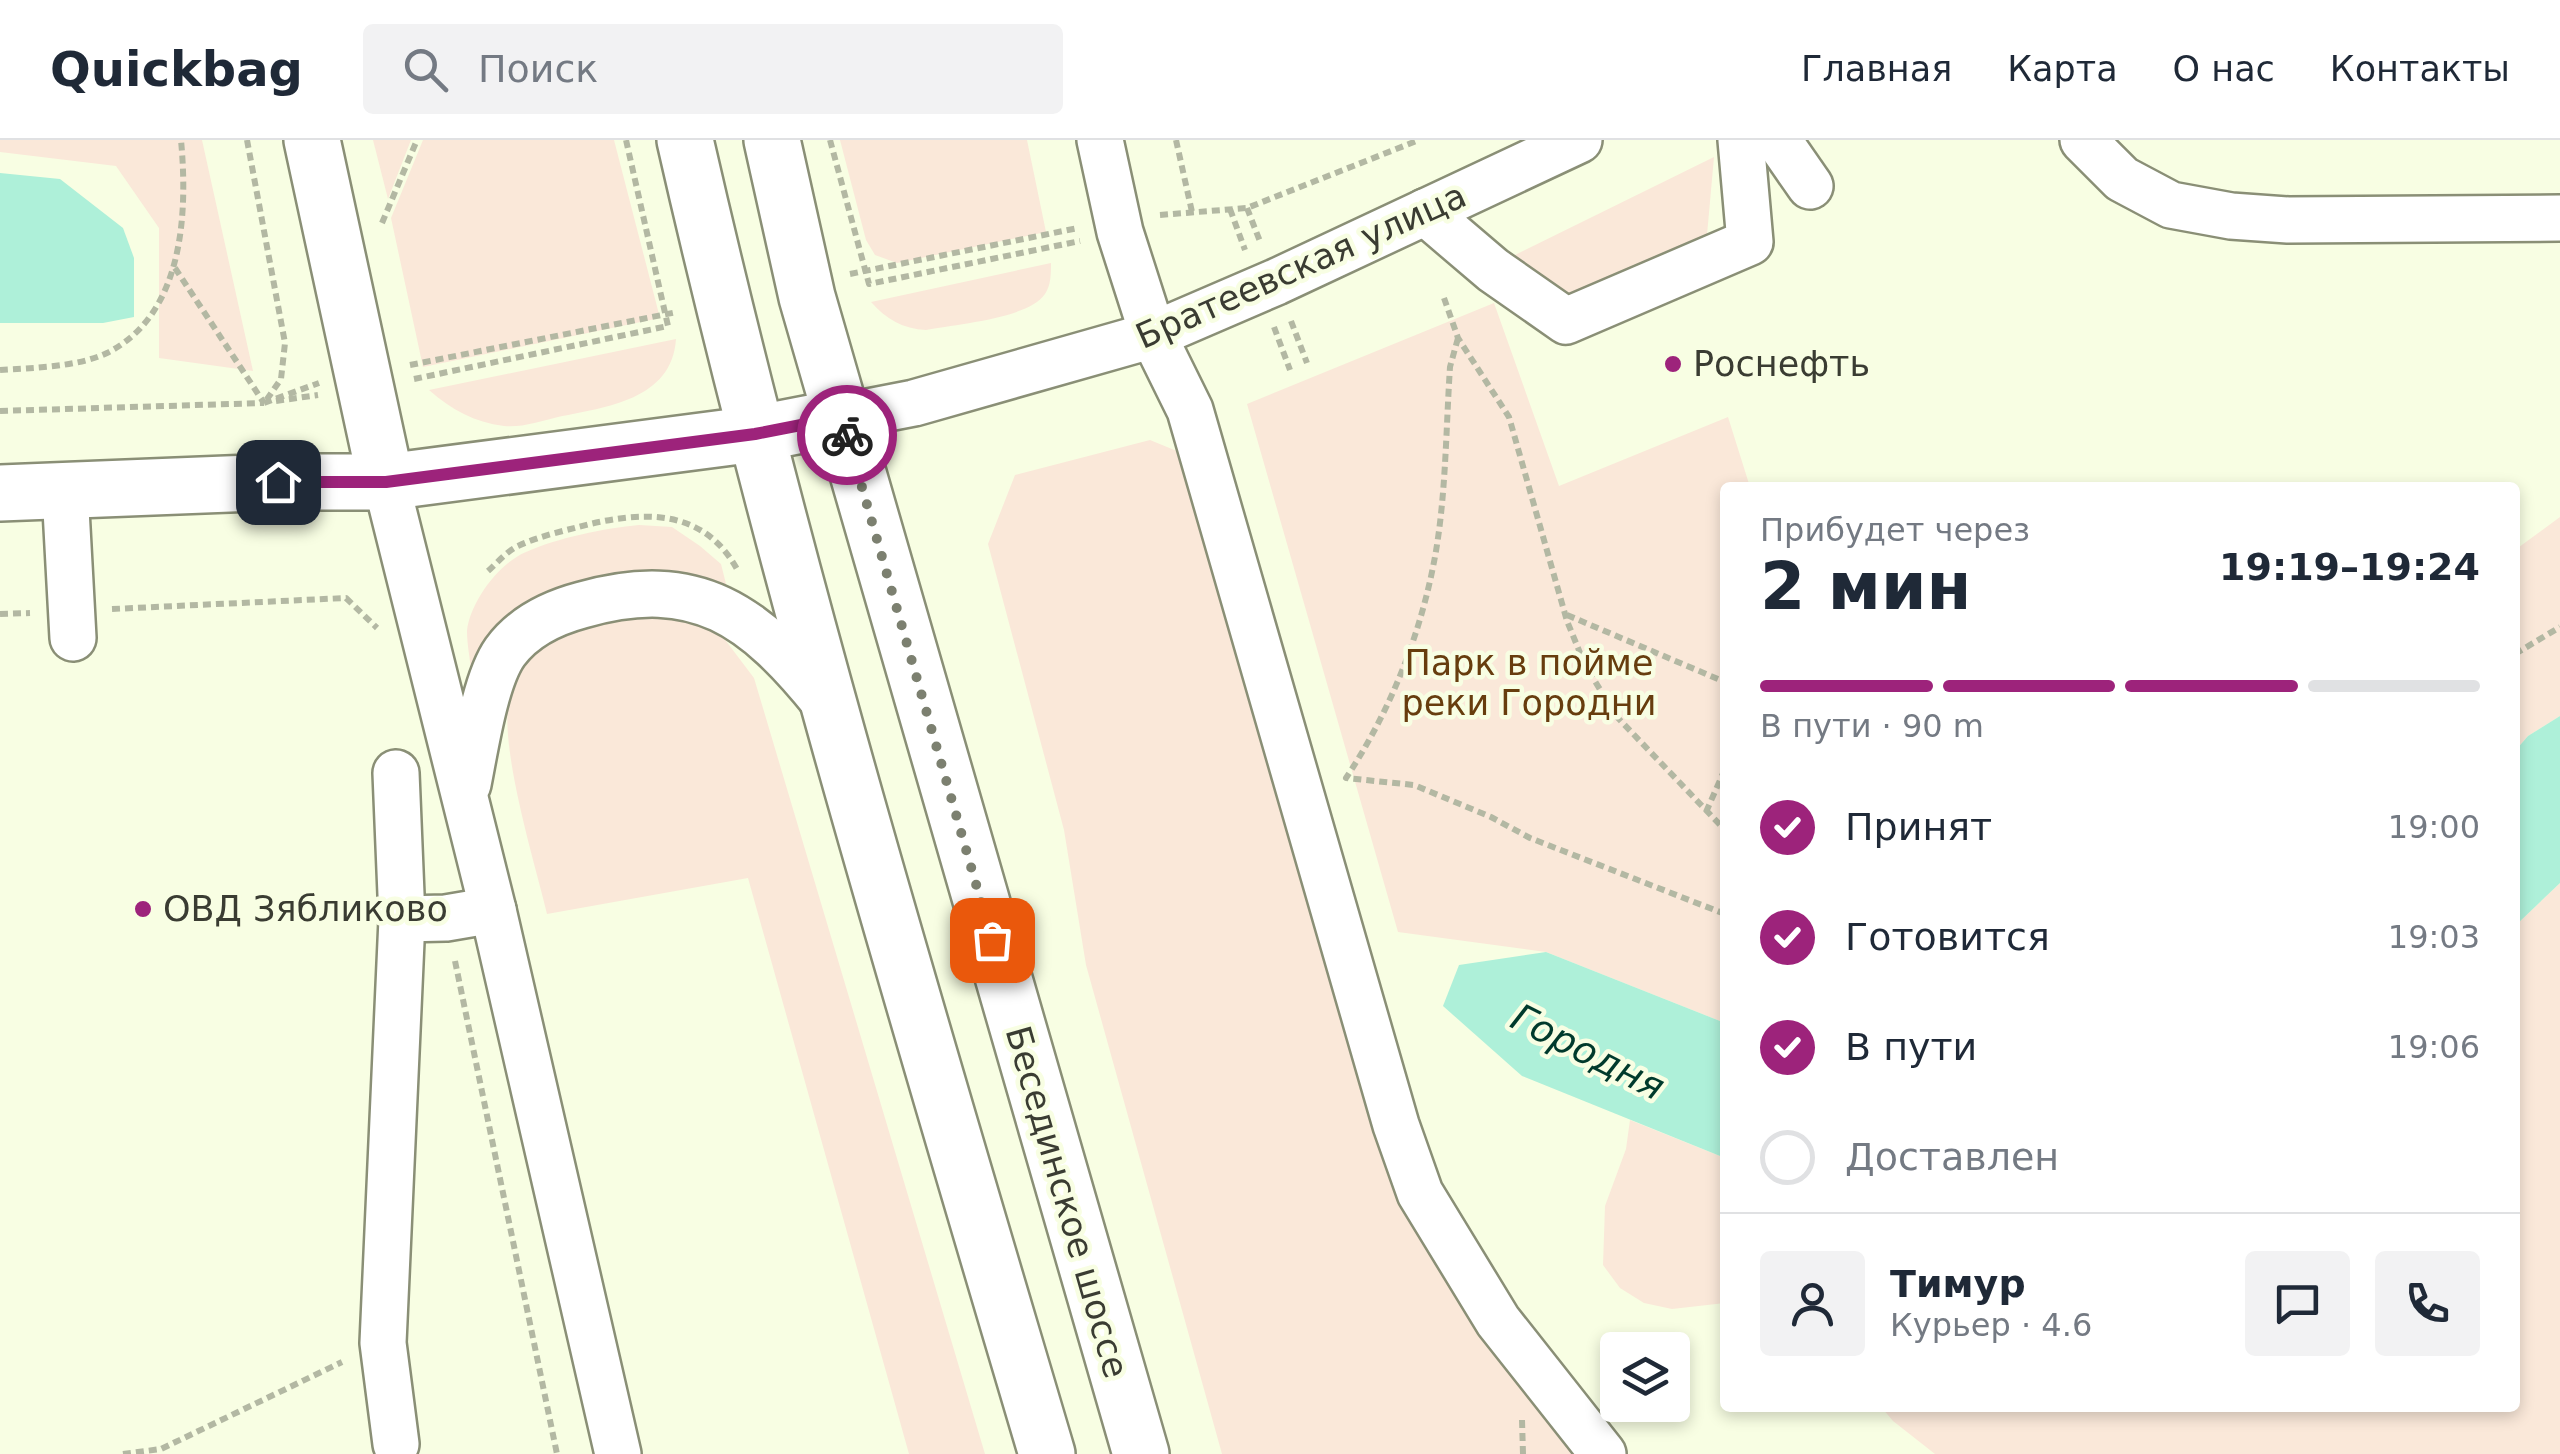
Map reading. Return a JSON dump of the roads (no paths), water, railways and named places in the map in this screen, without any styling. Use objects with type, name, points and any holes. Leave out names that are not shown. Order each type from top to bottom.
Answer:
[{"type":"main road","points":[[312,140],[386,482]]},
{"type":"main road","points":[[684,140],[826,704],[1047,1454]]},
{"type":"main road","name":"Бесединское шоссе","points":[[772,140],[806,297],[1141,1454]]},
{"type":"main road","points":[[0,493],[386,482],[755,434],[842,417]]},
{"type":"street","points":[[1100,140],[1120,232],[1154,335],[1190,410],[1396,1125],[1420,1193],[1498,1321],[1604,1454]]},
{"type":"street","name":"Братеевская улица","points":[[842,417],[914,403],[1154,335],[1425,212],[1500,157],[1579,140]]},
{"type":"street","points":[[1425,212],[1493,270],[1566,321],[1750,242],[1741,140]]},
{"type":"street","points":[[1778,140],[1810,186]]},
{"type":"street","points":[[2083,140],[2122,180],[2170,205],[2230,216],[2288,220],[2560,218]]},
{"type":"street","points":[[386,482],[493,910],[618,1454]]},
{"type":"street","points":[[64,491],[72,624]]},
{"type":"street","points":[[465,796],[485,705],[502,656],[521,633],[542,620],[594,601],[652,592],[684,595],[715,604],[794,664],[826,704]]},
{"type":"street","points":[[396,773],[424,918],[383,1343],[396,1444]]},
{"type":"street","points":[[424,918],[493,910]]},
{"type":"water","points":[[0,173],[60,179],[123,228],[134,258],[134,317],[103,323],[0,323]]},
{"type":"water","points":[[2560,716],[2560,883],[2520,921],[2520,745]]},
{"type":"water","name":"Городня","points":[[1546,952],[1720,1021],[1720,1156],[1522,1076],[1443,1006],[1459,965]]},
{"type":"place","name":"Роснефть","points":[[1673,364]]},
{"type":"place","name":"ОВД Зябликово","points":[[143,909]]},
{"type":"park label","name":"Парк в пойме реки Городни","points":[[1529,683]]}]
